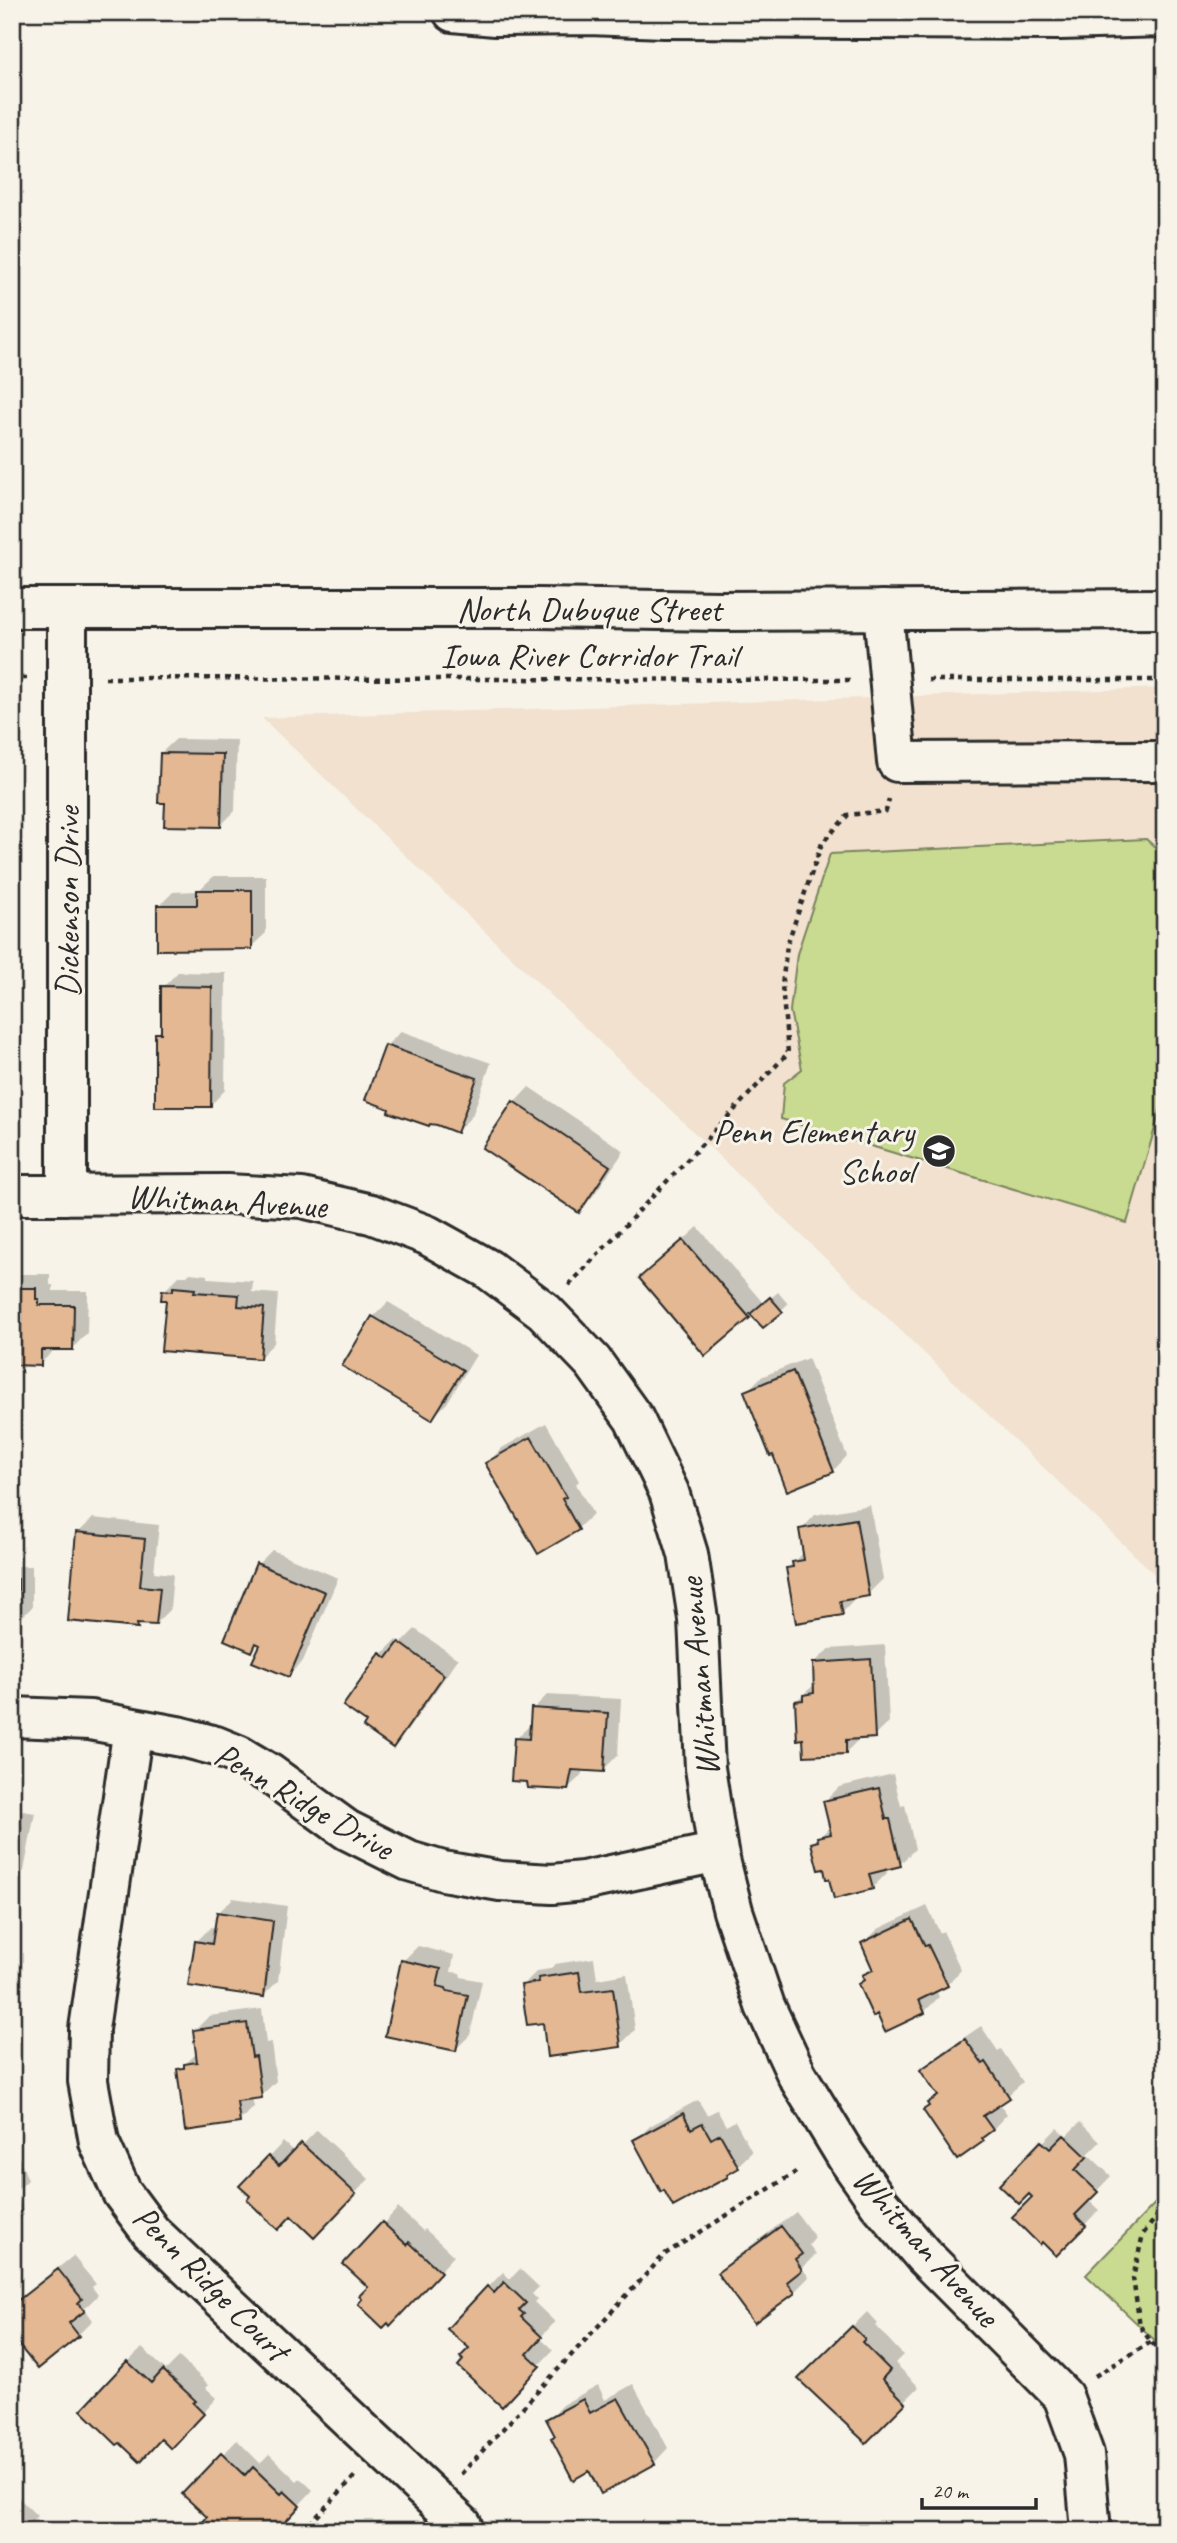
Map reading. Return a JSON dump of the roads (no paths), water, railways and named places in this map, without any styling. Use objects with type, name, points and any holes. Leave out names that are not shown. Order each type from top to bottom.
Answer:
[{"type":"street","points":[[453,12],[495,16],[589,15],[664,18],[1165,18]]},
{"type":"street","name":"North Dubuque Street","points":[[12,608],[1165,609]]},
{"type":"street","name":"Dickenson Drive","points":[[67,609],[67,1195]]},
{"type":"street","points":[[883,610],[897,762],[1165,761]]},
{"type":"street","name":"Whitman Avenue","points":[[12,1195],[227,1194],[302,1198],[371,1213],[427,1235],[488,1269],[544,1311],[593,1362],[634,1419],[669,1492],[688,1554],[698,1619],[705,1768],[718,1852],[733,1911],[765,2006],[797,2075],[846,2157],[879,2203],[923,2255],[1063,2396],[1084,2455],[1091,2531]]},
{"type":"street","name":"Penn Ridge Drive","points":[[12,1717],[90,1720],[216,1746],[238,1755],[270,1774],[347,1830],[409,1861],[443,1871],[500,1881],[552,1884],[583,1881],[718,1852]]},
{"type":"street","name":"Penn Ridge Court","points":[[133,1728],[89,2029],[88,2081],[99,2142],[122,2193],[151,2232],[450,2514]]},
{"type":"place","name":"Penn Elementary School","points":[[939,1151]]}]
